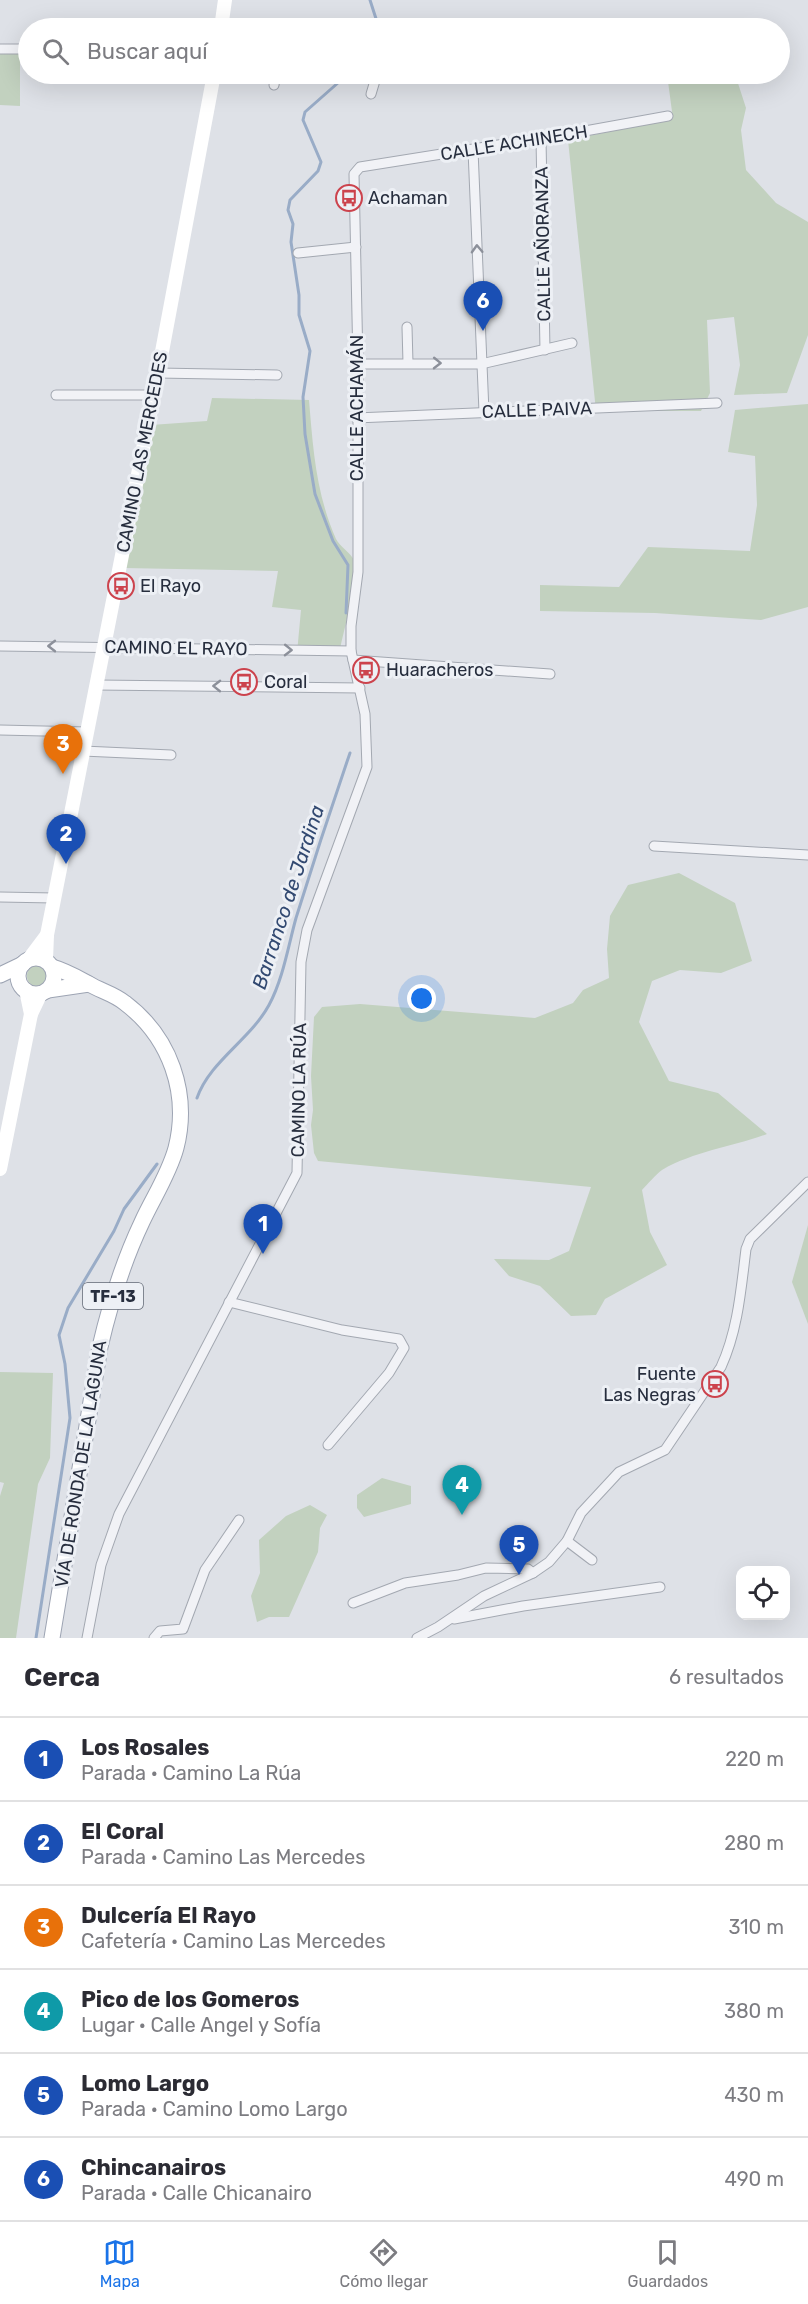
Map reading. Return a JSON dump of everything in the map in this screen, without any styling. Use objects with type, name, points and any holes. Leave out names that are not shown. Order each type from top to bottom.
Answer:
[{"type":"main road","points":[[222,18],[225,0]]},
{"type":"main road","name":"CAMINO LAS MERCEDES","points":[[49,964],[46,935],[154,395],[212,84]]},
{"type":"main road","name":"CAMINO LAS MERCEDES","points":[[26,962],[46,935]]},
{"type":"main road","name":"TF-13","points":[[0,975],[35,958],[49,964]]},
{"type":"main road","points":[[26,962],[18,975],[34,990]]},
{"type":"main road","points":[[34,990],[54,979],[49,964]]},
{"type":"main road","name":"VÍA DE RONDA DE LA LAGUNA","points":[[49,964],[78,976],[124,1002],[143,1018],[157,1034],[170,1056],[181,1105],[179,1132],[170,1166],[141,1224],[108,1309],[99,1347],[52,1638]]},
{"type":"main road","points":[[0,982],[34,990],[90,984]]},
{"type":"main road","points":[[0,1168],[34,990]]},
{"type":"street","points":[[0,49],[18,49]]},
{"type":"street","points":[[371,94],[374,84]]},
{"type":"street","name":"CALLE ACHINECH","points":[[360,167],[668,116]]},
{"type":"street","name":"CALLE AÑORANZA","points":[[542,138],[545,350]]},
{"type":"street","points":[[473,150],[484,412]]},
{"type":"street","name":"CALLE ACHAMÁN","points":[[352,655],[351,626],[358,572],[356,418],[358,364],[354,174],[360,167]]},
{"type":"street","points":[[298,253],[356,247]]},
{"type":"street","points":[[407,327],[408,363]]},
{"type":"street","points":[[358,364],[481,364],[572,343]]},
{"type":"street","points":[[158,374],[277,375]]},
{"type":"street","points":[[56,395],[154,395]]},
{"type":"street","name":"CALLE PAIVA","points":[[356,418],[717,403]]},
{"type":"street","name":"CAMINO EL RAYO","points":[[0,646],[104,646],[352,655],[550,674]]},
{"type":"street","name":"CAMINO LA RÚA","points":[[87,1638],[101,1565],[118,1514],[297,1173],[301,962],[308,930],[367,767],[365,714],[352,655]]},
{"type":"street","points":[[96,685],[360,688]]},
{"type":"street","points":[[0,730],[87,732]]},
{"type":"street","points":[[83,751],[171,755]]},
{"type":"street","points":[[654,846],[808,855]]},
{"type":"street","points":[[0,897],[54,898]]},
{"type":"street","points":[[417,1638],[484,1596],[533,1573],[549,1562],[567,1541],[581,1513],[619,1472],[665,1450],[721,1367],[727,1354],[736,1320],[746,1249],[750,1239],[808,1182]]},
{"type":"street","points":[[229,1302],[342,1330],[399,1339],[404,1348],[389,1373],[328,1445]]},
{"type":"street","points":[[154,1638],[160,1630],[183,1629],[205,1570],[239,1520]]},
{"type":"street","points":[[567,1541],[592,1560]]},
{"type":"street","points":[[353,1603],[405,1582],[458,1575],[486,1568],[528,1569],[533,1573]]},
{"type":"street","points":[[449,1620],[523,1606],[660,1587]]},
{"type":"green space","points":[[18,48],[20,106],[0,105],[0,52]]},
{"type":"green space","points":[[668,84],[738,84],[746,108],[741,130],[746,170],[776,203],[808,222],[808,335],[787,393],[734,395],[740,365],[734,317],[707,320],[710,393],[701,411],[596,411],[568,140],[673,119]]},
{"type":"green space","points":[[212,398],[309,400],[314,453],[324,505],[336,539],[352,557],[355,567],[353,591],[339,654],[297,653],[301,610],[272,607],[278,571],[124,568],[151,425],[207,421]]},
{"type":"green space","points":[[808,404],[808,607],[761,620],[655,613],[540,611],[540,585],[619,587],[648,547],[750,551],[757,505],[755,456],[728,452],[735,410]]},
{"type":"green space","points":[[679,873],[735,903],[752,961],[721,973],[680,970],[652,981],[639,1022],[669,1081],[718,1093],[767,1134],[675,1164],[659,1172],[642,1190],[650,1232],[667,1265],[605,1299],[596,1315],[571,1316],[540,1286],[509,1276],[494,1259],[549,1260],[569,1251],[591,1187],[318,1161],[314,1153],[311,1125],[313,1110],[311,1076],[314,1017],[322,1007],[360,1004],[535,1018],[573,1003],[583,990],[609,978],[607,949],[610,916],[628,885]]},
{"type":"green space","points":[[34,965],[42,965],[49,972],[49,980],[42,987],[34,987],[27,980],[27,972]]},
{"type":"green space","points":[[808,1225],[808,1324],[792,1282]]},
{"type":"green space","points":[[0,1372],[53,1373],[50,1458],[38,1484],[16,1638],[0,1638],[0,1496],[4,1483],[0,1482]]},
{"type":"green space","points":[[382,1478],[411,1486],[411,1504],[364,1517],[357,1508],[357,1495]]},
{"type":"green space","points":[[310,1505],[327,1515],[320,1528],[318,1552],[289,1617],[269,1617],[257,1622],[251,1596],[260,1573],[259,1540],[286,1516]]},
{"type":"waterway","name":"Barranco de Jardina","points":[[370,0],[376,18]]},
{"type":"waterway","name":"Barranco de Jardina","points":[[337,84],[305,112],[303,120],[321,162],[318,171],[290,200],[288,210],[293,224],[291,242],[299,295],[299,315],[310,351],[303,397],[305,434],[315,494],[333,541],[348,565],[346,613]]},
{"type":"waterway","name":"Barranco de Jardina","points":[[197,1098],[211,1073],[261,1018],[274,995],[282,974],[302,897],[350,753]]},
{"type":"waterway","points":[[36,1638],[70,1418],[65,1364],[59,1335],[68,1308],[114,1231],[124,1209],[157,1164]]},
{"type":"place","name":"Achaman","points":[[349,198]]},
{"type":"place","name":"Chincanairos","points":[[483,331]]},
{"type":"place","name":"El Rayo","points":[[121,586]]},
{"type":"place","name":"Huaracheros","points":[[366,670]]},
{"type":"place","name":"Coral","points":[[244,682]]},
{"type":"place","name":"Dulcería El Rayo","points":[[63,774]]},
{"type":"place","name":"El Coral","points":[[66,864]]},
{"type":"place","name":"Los Rosales","points":[[263,1254]]},
{"type":"place","name":"Fuente Las Negras","points":[[715,1384]]},
{"type":"place","name":"Pico de los Gomeros","points":[[462,1515]]},
{"type":"place","name":"Lomo Largo","points":[[519,1575]]}]
